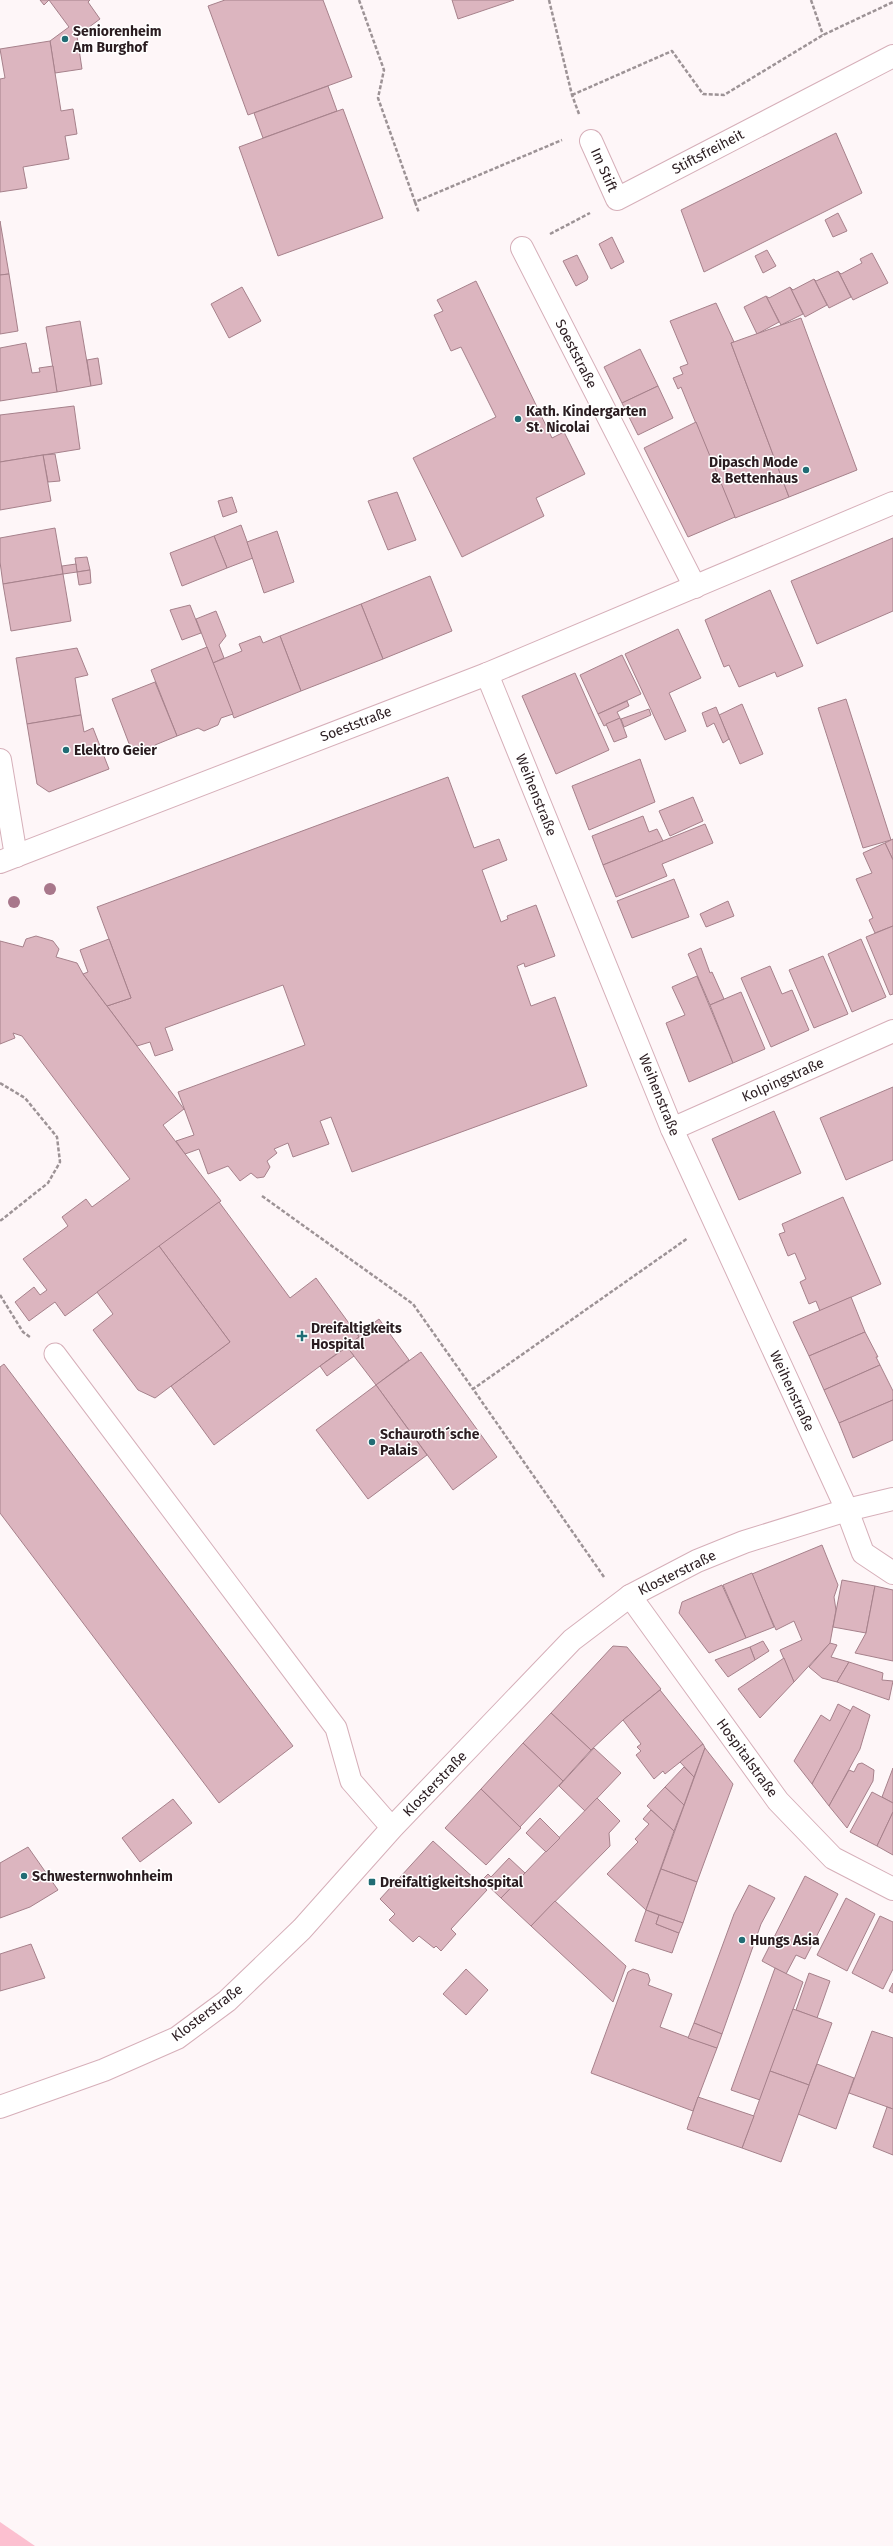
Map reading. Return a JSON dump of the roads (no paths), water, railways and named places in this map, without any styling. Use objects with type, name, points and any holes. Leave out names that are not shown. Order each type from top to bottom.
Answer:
[{"type":"street","name":"Stiftsfreiheit","points":[[617,199],[893,56]]},
{"type":"street","name":"Im Stift","points":[[588,135],[617,199]]},
{"type":"street","name":"Soeststraße","points":[[522,248],[695,587]]},
{"type":"street","name":"Soeststraße","points":[[8,859],[487,674],[893,503]]},
{"type":"street","name":"Weihenstraße","points":[[487,674],[672,1129],[847,1510],[863,1553],[893,1573]]},
{"type":"street","points":[[0,760],[8,859]]},
{"type":"street","name":"Kolpingstraße","points":[[672,1129],[893,1031]]},
{"type":"street","name":"Klosterstraße","points":[[0,2107],[104,2070],[177,2038],[227,2000],[261,1970],[302,1929],[392,1828],[572,1640],[626,1599],[697,1561],[744,1542],[847,1510],[893,1499]]},
{"type":"street","name":"Hospitalstraße","points":[[626,1599],[778,1801],[833,1858],[893,1889]]},
{"type":"lane","points":[[55,1354],[336,1728],[351,1781],[392,1828]]},
{"type":"place","name":"Seniorenheim Am Burghof","points":[[65,39]]},
{"type":"place","name":"Kath. Kindergarten St. Nicolai","points":[[518,419]]},
{"type":"place","name":"Dipasch Mode & Bettenhaus","points":[[806,470]]},
{"type":"place","name":"Elektro Geier","points":[[66,750]]},
{"type":"place","name":"Dreifaltigkeits Hospital","points":[[302,1336]]},
{"type":"place","name":"Schauroth´sche Palais","points":[[372,1442]]},
{"type":"place","name":"Schwesternwohnheim","points":[[24,1876]]},
{"type":"place","name":"Dreifaltigkeitshospital","points":[[372,1882]]},
{"type":"place","name":"Hungs Asia","points":[[742,1940]]}]
